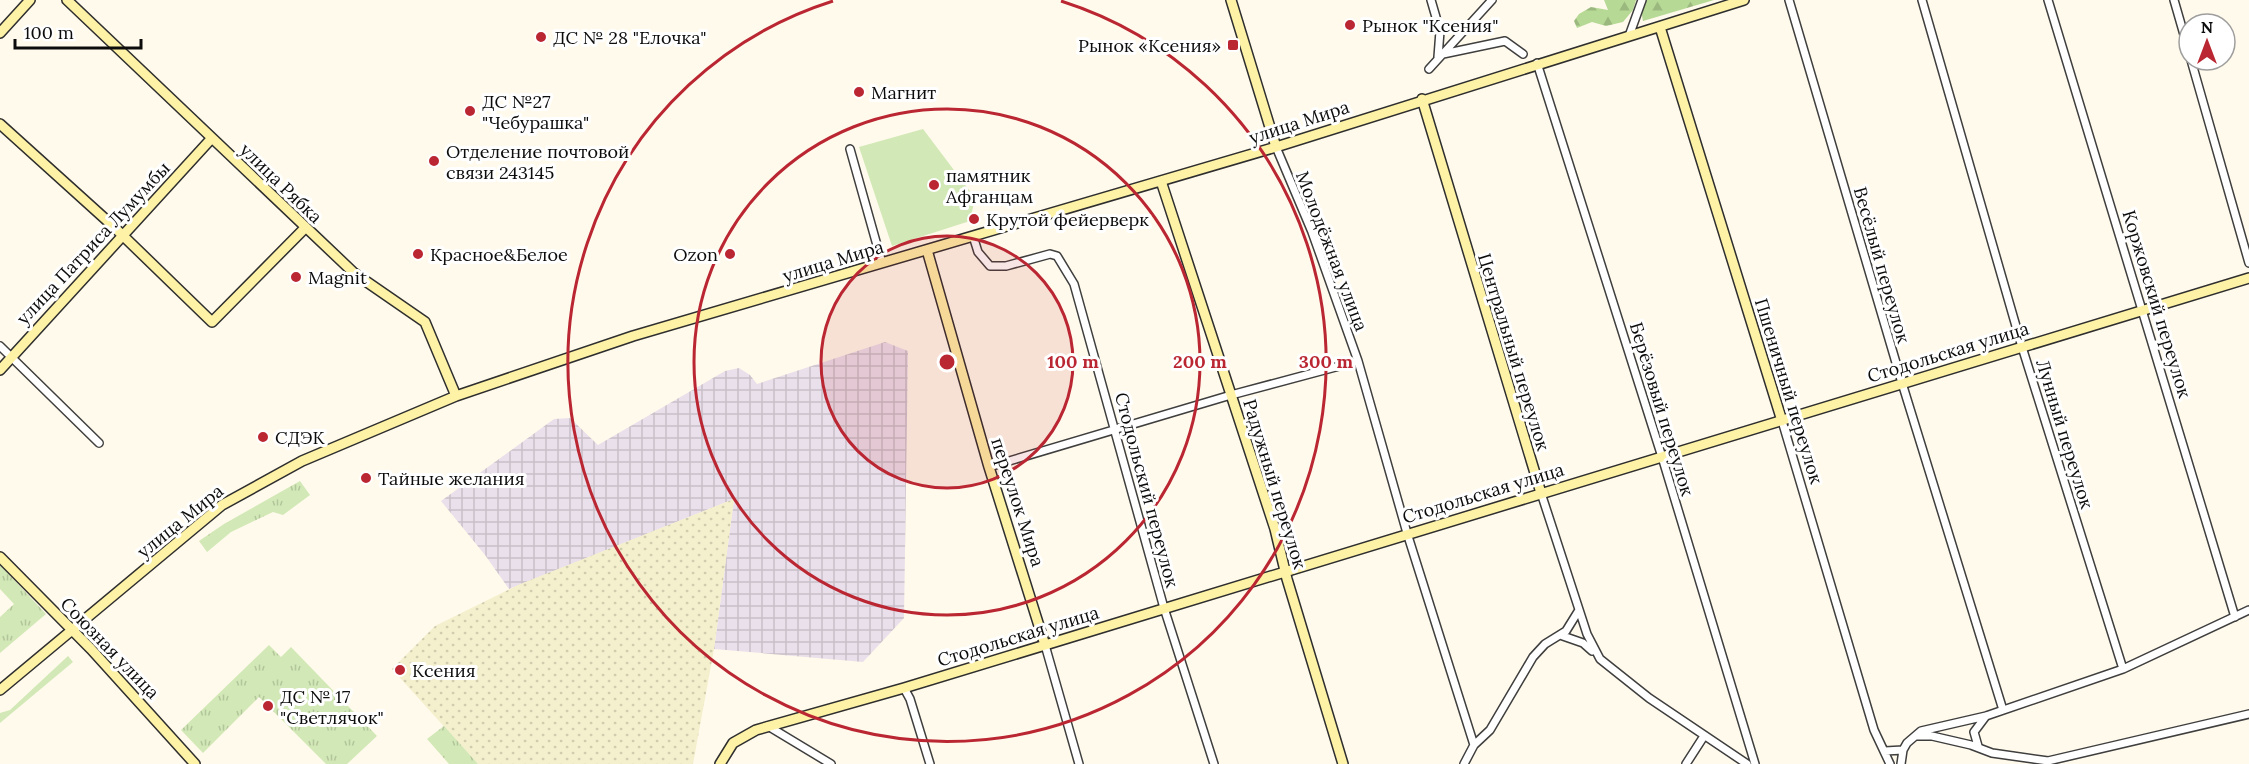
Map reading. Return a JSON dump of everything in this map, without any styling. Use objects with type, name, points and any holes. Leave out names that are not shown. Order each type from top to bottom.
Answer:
[{"type":"street","points":[[0,33],[30,0]]},
{"type":"street","name":"улица Рябка","points":[[67,0],[354,273],[425,322],[456,396]]},
{"type":"street","points":[[1231,0],[1276,147]]},
{"type":"street","points":[[1431,0],[1440,31],[1437,60]]},
{"type":"street","points":[[1629,36],[1641,0]]},
{"type":"street","name":"улица Мира","points":[[0,690],[222,505],[302,461],[456,396],[633,336],[1276,147],[1422,99],[1744,0]]},
{"type":"street","name":"Весёлый переулок","points":[[1789,0],[1902,383],[2003,710]]},
{"type":"street","name":"Лунный переулок","points":[[1922,0],[2022,347],[2123,669]]},
{"type":"street","name":"Коржовский переулок","points":[[2048,0],[2144,310],[2235,617]]},
{"type":"street","points":[[1430,69],[1491,1]]},
{"type":"street","name":"Пшеничный переулок","points":[[1660,27],[1782,421],[1874,730],[1890,764]]},
{"type":"street","points":[[1443,54],[1505,41],[1522,54]]},
{"type":"street","name":"Берёзовый переулок","points":[[1537,63],[1662,457],[1755,764]]},
{"type":"street","points":[[2194,72],[2249,263]]},
{"type":"street","name":"Центральный переулок","points":[[1422,99],[1540,493],[1587,634],[1600,659],[1649,698],[1747,764]]},
{"type":"street","points":[[0,124],[123,235],[212,322],[305,228]]},
{"type":"street","name":"улица Патриса Лумумбы","points":[[0,370],[211,139]]},
{"type":"street","name":"Молодёжная улица","points":[[1276,147],[1312,232],[1358,361],[1407,533],[1474,745]]},
{"type":"street","points":[[850,149],[882,263]]},
{"type":"street","name":"Радужный переулок","points":[[1161,181],[1286,570],[1343,764]]},
{"type":"street","name":"Стодольский переулок","points":[[973,236],[978,252],[990,266],[1006,266],[1050,254],[1057,256],[1074,284],[1164,608],[1214,764]]},
{"type":"street","name":"переулок Мира","points":[[927,250],[989,467],[1046,645],[1079,764]]},
{"type":"street","name":"Стодольская улица","points":[[720,764],[730,746],[743,736],[768,726],[904,688],[2249,278]]},
{"type":"street","points":[[0,346],[99,443]]},
{"type":"street","points":[[989,467],[1231,395],[1358,361]]},
{"type":"street","name":"Союзная улица","points":[[0,557],[91,649],[195,764]]},
{"type":"street","points":[[1464,764],[1474,745],[1490,730],[1533,657],[1572,623],[1580,608]]},
{"type":"street","points":[[1901,764],[1903,750],[1913,736],[1932,727],[1986,716],[2123,669],[2249,610]]},
{"type":"street","points":[[1557,636],[1563,635],[1583,643],[1600,659]]},
{"type":"street","points":[[904,688],[910,699],[930,764]]},
{"type":"street","points":[[1913,736],[1932,736],[1978,746],[1992,753],[2048,761],[2249,714]]},
{"type":"street","points":[[1978,746],[1974,732],[1986,716]]},
{"type":"street","points":[[768,726],[831,764]]},
{"type":"street","points":[[1686,764],[1704,736]]},
{"type":"street","points":[[1885,751],[1903,750]]},
{"type":"shaded area","points":[[885,342],[908,351],[904,618],[863,662],[714,649],[734,499],[509,589],[441,501],[554,419],[570,418],[598,445],[725,371],[739,368],[750,375],[757,384]]},
{"type":"shaded area","points":[[734,499],[714,649],[693,764],[478,764],[392,669],[435,626],[518,585]]},
{"type":"green space","points":[[1604,0],[1636,0],[1633,10],[1623,22],[1606,26],[1592,22],[1577,28],[1574,21],[1579,14],[1591,7],[1608,10]]},
{"type":"green space","points":[[1646,0],[1714,0],[1643,21],[1641,10]]},
{"type":"green space","points":[[923,129],[975,198],[970,221],[892,246],[859,147]]},
{"type":"green space","points":[[300,481],[310,495],[283,515],[273,512],[231,532],[207,552],[199,541],[224,524]]},
{"type":"green space","points":[[0,565],[46,614],[0,653],[0,617],[14,604],[0,589]]},
{"type":"green space","points":[[269,645],[281,657],[291,647],[377,736],[347,764],[326,764],[259,697],[203,753],[181,730]]},
{"type":"green space","points":[[68,656],[73,662],[0,723],[0,713],[10,710]]},
{"type":"green space","points":[[444,726],[478,764],[449,764],[427,739]]},
{"type":"place","name":"Рынок \"Ксения\"","points":[[1350,25]]},
{"type":"place","name":"ДС № 28 \"Елочка\"","points":[[541,37]]},
{"type":"place","name":"Рынок «Ксения»","points":[[1233,45]]},
{"type":"place","name":"Магнит","points":[[859,92]]},
{"type":"place","name":"ДС №27 \"Чебурашка\"","points":[[470,111]]},
{"type":"place","name":"Отделение почтовой связи 243145","points":[[434,161]]},
{"type":"place","name":"памятник Афганцам","points":[[934,185]]},
{"type":"place","name":"Крутой фейерверк","points":[[974,219]]},
{"type":"place","name":"Красное&Белое","points":[[418,254]]},
{"type":"place","name":"Ozon","points":[[730,254]]},
{"type":"place","name":"Magnit","points":[[296,277]]},
{"type":"place","name":"СДЭК","points":[[263,437]]},
{"type":"place","name":"Тайные желания","points":[[366,478]]},
{"type":"place","name":"Ксения","points":[[400,670]]},
{"type":"place","name":"ДС № 17 \"Светлячок\"","points":[[268,706]]}]
